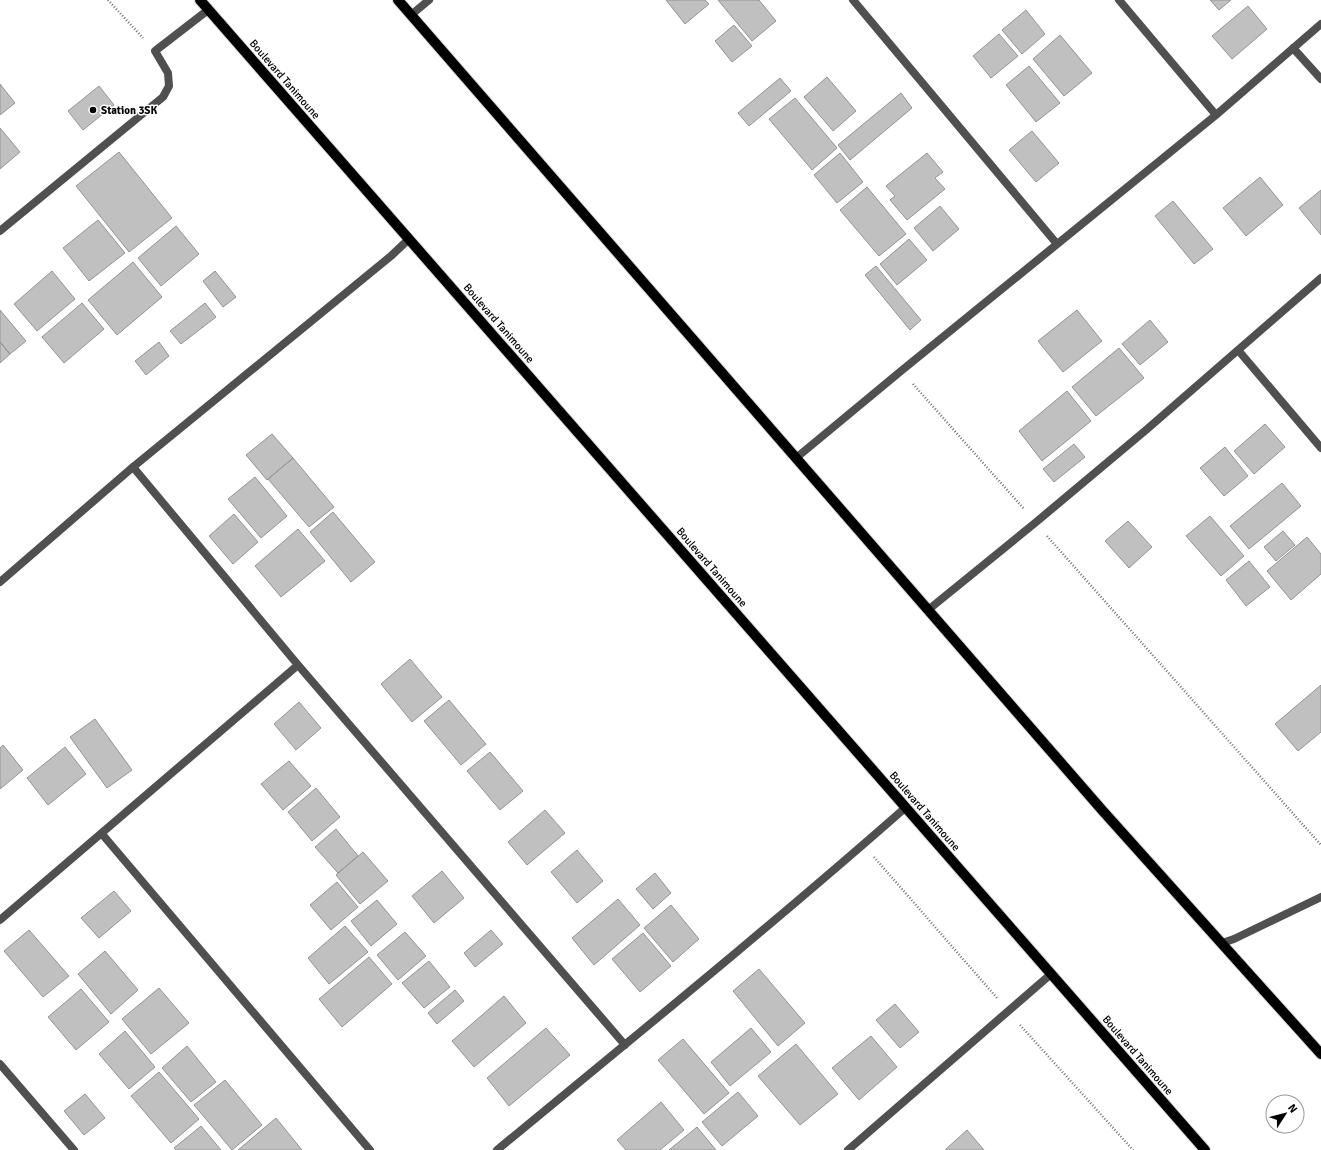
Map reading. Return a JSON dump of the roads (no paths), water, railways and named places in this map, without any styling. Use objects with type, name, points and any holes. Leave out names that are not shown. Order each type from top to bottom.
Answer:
[{"type":"main road","name":"Boulevard Tanimoune","points":[[200,0],[1205,1150]]},
{"type":"main road","points":[[398,0],[1102,810],[1321,1054]]},
{"type":"street","points":[[411,15],[429,0]]},
{"type":"street","points":[[852,0],[1057,244]]},
{"type":"street","points":[[1119,0],[1216,115]]},
{"type":"street","points":[[0,231],[163,97],[169,86],[168,73],[155,51],[208,10]]},
{"type":"street","points":[[796,458],[1216,115],[1321,24]]},
{"type":"street","points":[[1293,48],[1321,78]]},
{"type":"street","points":[[0,582],[132,467],[391,256],[409,239]]},
{"type":"street","points":[[928,610],[1146,430],[1321,278]]},
{"type":"street","points":[[1238,350],[1321,448]]},
{"type":"street","points":[[132,467],[298,665],[625,1045]]},
{"type":"street","points":[[0,920],[298,665]]},
{"type":"street","points":[[497,1150],[625,1045],[905,808]]},
{"type":"street","points":[[102,834],[370,1150]]},
{"type":"street","points":[[1222,943],[1234,939],[1321,897]]},
{"type":"street","points":[[848,1150],[1051,974]]},
{"type":"street","points":[[0,1064],[74,1150]]},
{"type":"place","name":"Station 3SK","points":[[93,110]]}]
